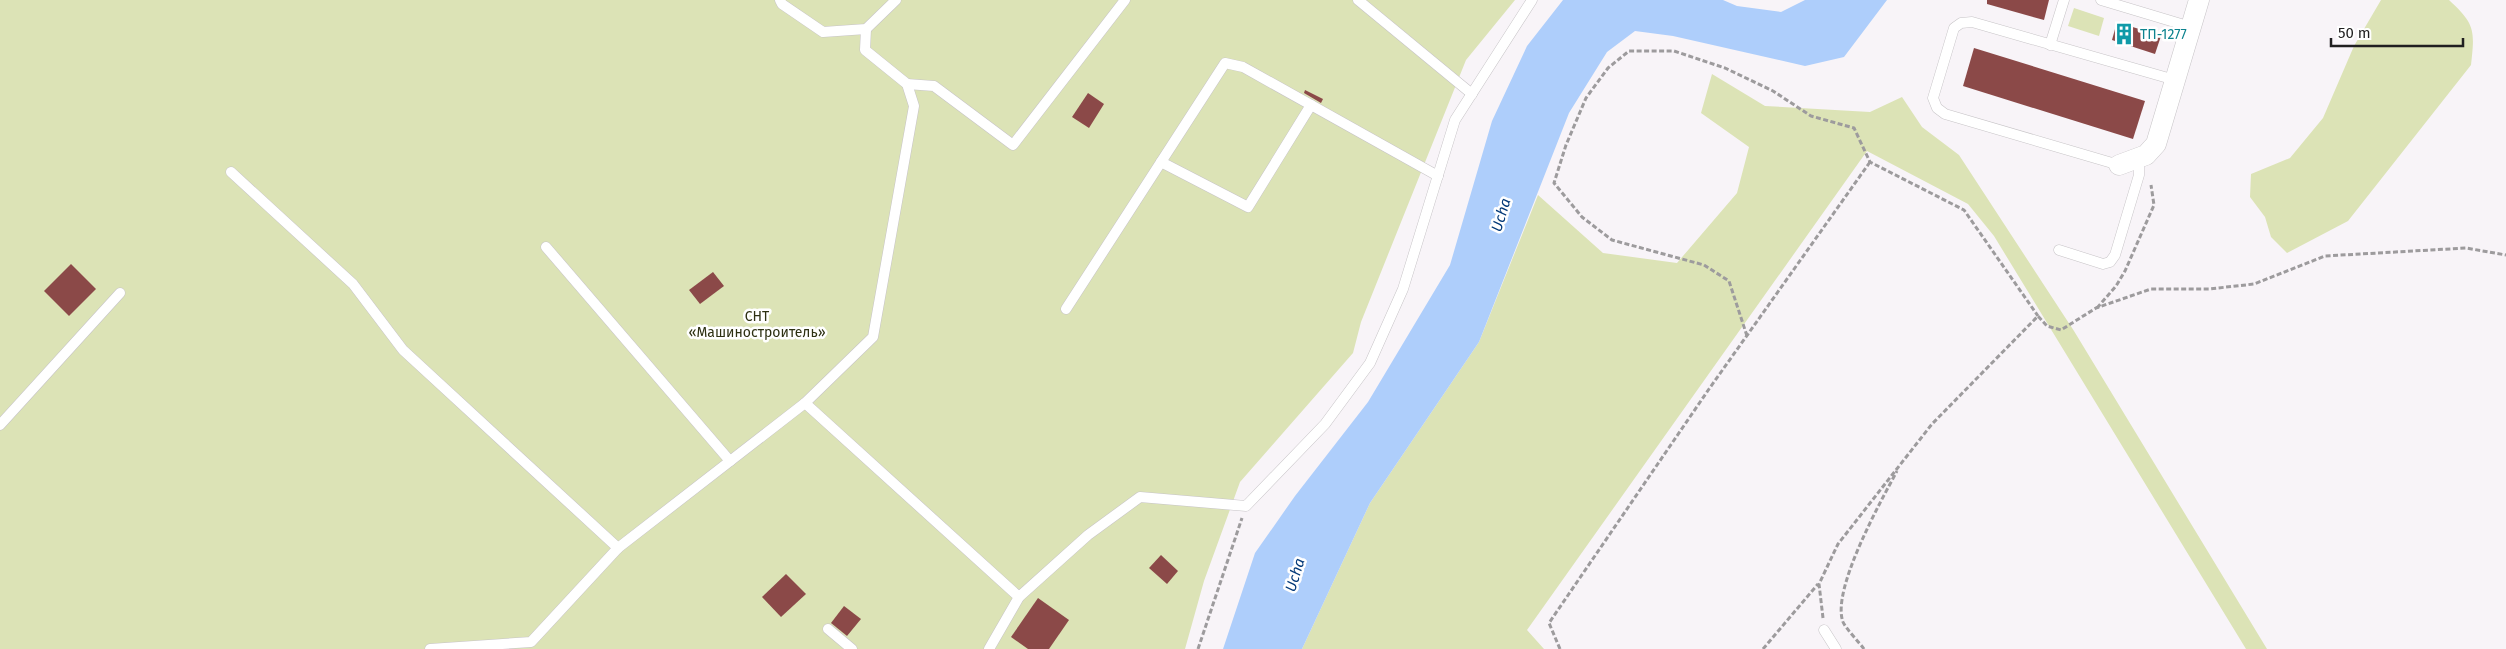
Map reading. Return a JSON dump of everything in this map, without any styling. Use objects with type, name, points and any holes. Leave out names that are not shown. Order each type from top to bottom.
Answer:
[{"type":"street","points":[[2118,165],[2146,155],[2156,144],[2199,0]]},
{"type":"lane","points":[[780,0],[782,4],[823,32],[866,29],[896,0]]},
{"type":"lane","points":[[907,84],[934,86],[1013,145],[1125,0]]},
{"type":"lane","points":[[1358,0],[1472,94]]},
{"type":"lane","points":[[989,649],[1019,597],[1088,535],[1140,497],[1246,506],[1325,424],[1370,363],[1403,289],[1455,120],[1532,0]]},
{"type":"lane","points":[[2050,45],[2064,0]]},
{"type":"lane","points":[[2102,0],[2191,27]]},
{"type":"lane","points":[[2118,165],[1945,114],[1937,108],[1933,98],[1954,28],[1961,23],[1972,22],[2175,80]]},
{"type":"lane","points":[[430,649],[531,642],[618,548],[804,403],[873,336],[914,106],[907,84],[865,50],[866,29]]},
{"type":"lane","points":[[1066,309],[1225,63],[1243,67],[1438,176]]},
{"type":"lane","points":[[1161,162],[1248,207],[1311,105]]},
{"type":"lane","points":[[2058,250],[2103,264],[2110,262],[2115,255],[2137,182],[2139,158]]},
{"type":"lane","points":[[231,172],[353,284],[403,350],[618,548]]},
{"type":"lane","points":[[546,247],[730,461]]},
{"type":"lane","points":[[0,425],[120,293]]},
{"type":"lane","points":[[804,403],[1019,597]]},
{"type":"lane","points":[[828,629],[852,649]]},
{"type":"lane","points":[[1824,630],[1836,649]]},
{"type":"path","points":[[1747,336],[1728,281],[1704,265],[1612,240],[1582,217],[1554,183],[1566,145],[1586,98],[1608,68],[1629,51],[1674,52],[1725,68],[1773,91],[1811,116],[1854,128],[1870,162],[1964,210],[2038,316],[2047,326],[2061,330],[2096,308],[2151,289],[2209,289],[2254,284],[2325,256],[2466,248],[2506,254]]},
{"type":"path","points":[[1560,649],[1549,623],[1747,336],[1870,162]]},
{"type":"path","points":[[1764,649],[1819,584],[1838,544],[1932,424],[2038,316]]},
{"type":"path","points":[[1864,649],[1844,623],[1841,608],[1845,585],[1872,519],[1902,463]]},
{"type":"path","points":[[1198,649],[1246,506]]},
{"type":"path","points":[[1819,584],[1824,630]]},
{"type":"green space","name":"СНТ «Машиностроитель»","points":[[0,0],[1515,0],[1466,60],[1361,322],[1353,353],[1240,482],[1204,581],[1185,649],[0,649]]},
{"type":"green space","points":[[2381,0],[2449,0],[2464,15],[2471,28],[2473,43],[2471,65],[2348,221],[2287,253],[2271,237],[2265,217],[2250,197],[2251,174],[2290,158],[2323,118],[2354,46]]},
{"type":"green space","points":[[2074,8],[2104,18],[2099,36],[2068,26]]},
{"type":"green space","points":[[1712,74],[1765,106],[1870,112],[1902,97],[1922,127],[1959,155],[2074,331],[2267,649],[2246,649],[1994,236],[1968,204],[1867,151],[1527,630],[1544,649],[1302,649],[1370,503],[1479,342],[1538,195],[1603,253],[1677,263],[1737,193],[1749,147],[1701,113]]},
{"type":"water","name":"Ucha","points":[[1563,0],[1723,0],[1737,6],[1781,12],[1805,0],[1887,0],[1844,57],[1805,66],[1673,36],[1635,31],[1607,52],[1569,113],[1479,342],[1370,503],[1302,649],[1223,649],[1255,553],[1295,496],[1368,402],[1450,265],[1492,121],[1527,46]]},
{"type":"building","points":[[1987,0],[2049,0],[2044,20],[1987,4]]},
{"type":"building","points":[[2117,22],[2161,36],[2155,54],[2112,40]]},
{"type":"building","points":[[1974,48],[2145,101],[2133,139],[1963,86]]},
{"type":"building","points":[[1305,90],[1323,99],[1321,103],[1304,93]]},
{"type":"building","points":[[1088,93],[1104,104],[1089,128],[1072,117]]},
{"type":"building","points":[[71,264],[96,289],[69,316],[44,291]]},
{"type":"building","points":[[713,272],[724,286],[700,304],[689,290]]},
{"type":"building","points":[[1161,555],[1178,571],[1167,584],[1149,568]]},
{"type":"building","points":[[786,574],[806,594],[781,617],[762,597]]},
{"type":"building","points":[[1038,598],[1069,620],[1049,649],[1028,649],[1011,637]]},
{"type":"building","points":[[844,606],[861,619],[847,636],[831,623]]},
{"type":"place","name":"ТП-1277","points":[[2124,34]]}]
